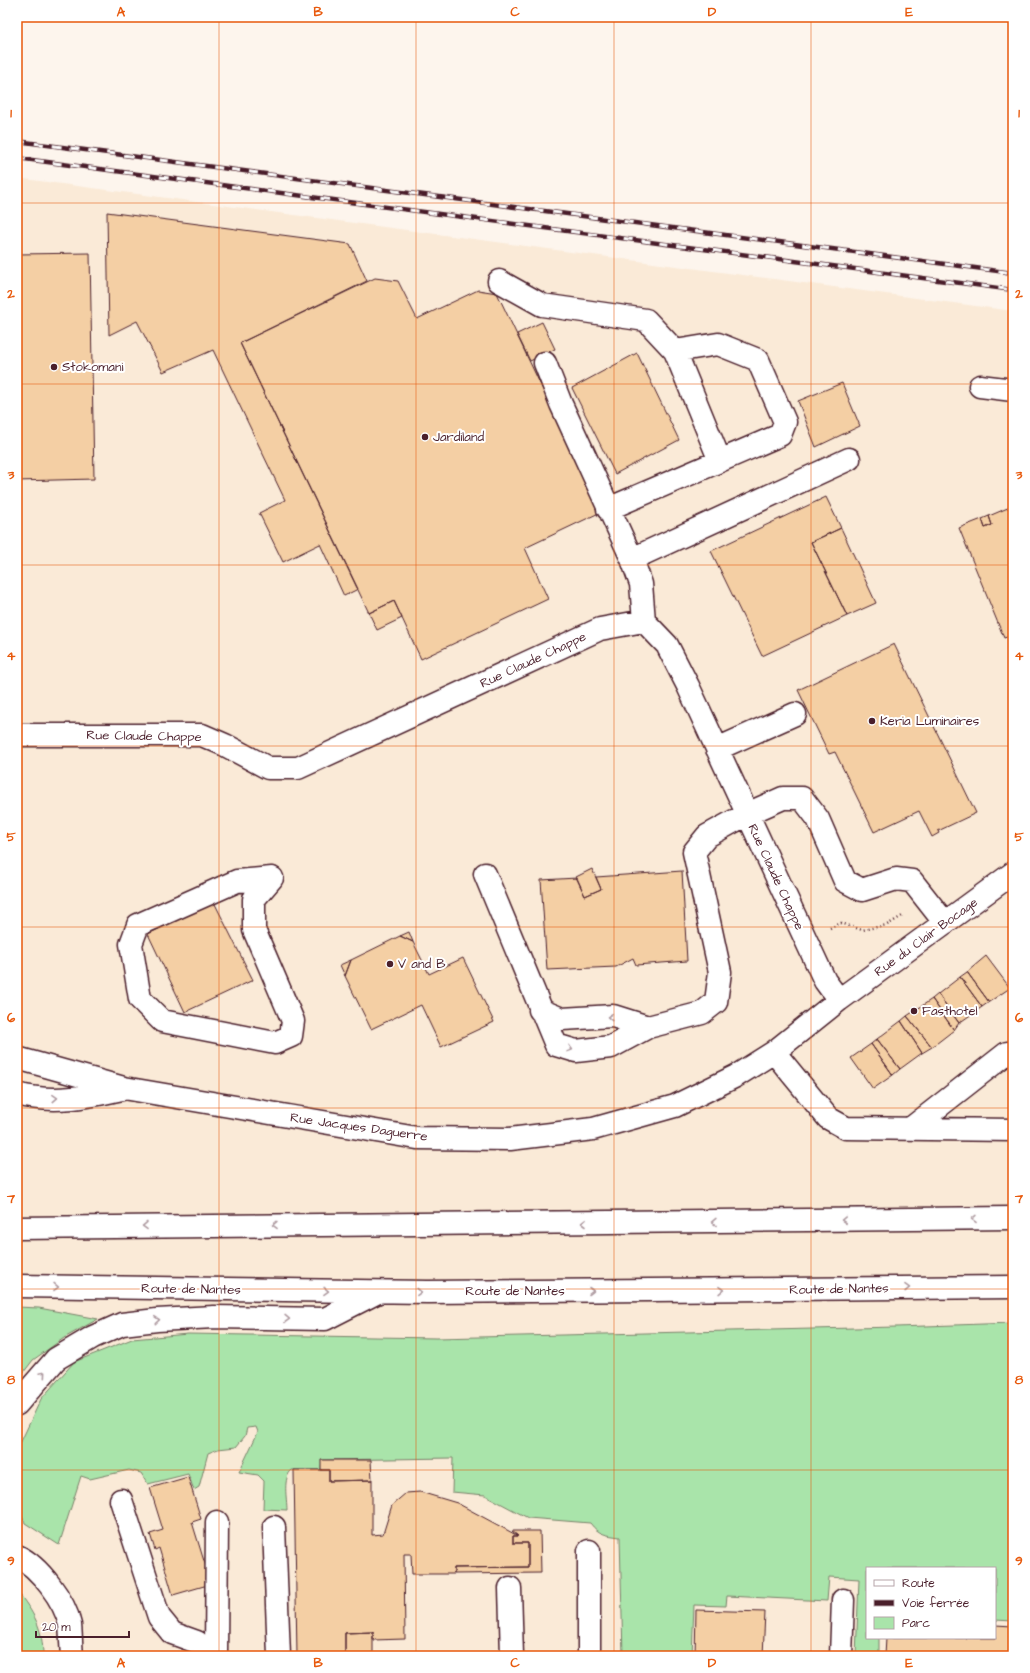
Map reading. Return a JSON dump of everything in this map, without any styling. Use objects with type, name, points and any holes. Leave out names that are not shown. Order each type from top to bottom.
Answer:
[{"type":"main road","points":[[499,280],[542,305],[646,320],[675,351],[720,461]]},
{"type":"main road","points":[[608,509],[780,435],[785,422],[758,360],[718,344],[675,351]]},
{"type":"main road","points":[[545,363],[561,404],[632,559],[641,584],[644,621]]},
{"type":"main road","points":[[980,386],[1013,390]]},
{"type":"main road","points":[[632,559],[850,459]]},
{"type":"main road","name":"Rue Claude Chappe","points":[[17,735],[202,735],[225,744],[268,768],[298,768],[600,629],[644,621],[667,644],[825,981],[839,1000]]},
{"type":"main road","points":[[717,749],[795,714]]},
{"type":"main road","points":[[485,874],[540,1010],[556,1045],[576,1051],[611,1047],[648,1027],[702,1013],[716,1002],[720,972],[694,852],[707,836],[747,814],[783,798],[802,798],[818,819],[845,881],[862,890],[896,879],[912,881],[945,923]]},
{"type":"main road","name":"Rue du Clair Bocage","points":[[839,1000],[1013,873]]},
{"type":"main road","points":[[272,878],[254,899],[254,930],[294,1021],[291,1036],[275,1043],[162,1021],[140,999],[130,944],[138,925],[237,881],[272,878]]},
{"type":"main road","name":"Rue Jacques Daguerre","points":[[17,1058],[124,1088],[417,1138],[510,1139],[594,1129],[675,1106],[736,1076],[774,1052],[839,1000]]},
{"type":"main road","points":[[540,1010],[562,1019],[613,1016],[648,1027]]},
{"type":"main road","points":[[774,1052],[828,1118],[846,1128],[1013,1130]]},
{"type":"main road","points":[[910,1129],[1007,1053]]},
{"type":"main road","points":[[17,1094],[36,1099],[89,1097],[124,1088]]},
{"type":"main road","points":[[17,1228],[1013,1218]]},
{"type":"main road","name":"Route de Nantes","points":[[17,1286],[380,1291],[1013,1287]]},
{"type":"main road","points":[[17,1404],[56,1359],[93,1337],[122,1324],[157,1320],[214,1317],[325,1319],[380,1291]]},
{"type":"main road","points":[[121,1500],[159,1617],[172,1633],[197,1642],[207,1656]]},
{"type":"main road","points":[[216,1656],[217,1522]]},
{"type":"main road","points":[[274,1527],[279,1656]]},
{"type":"main road","points":[[589,1551],[589,1656]]},
{"type":"main road","points":[[17,1556],[27,1561],[54,1588],[70,1624],[72,1656]]},
{"type":"main road","points":[[510,1588],[512,1656]]},
{"type":"main road","points":[[841,1656],[843,1600]]},
{"type":"shaded area","points":[[17,178],[1013,311],[1013,1656],[17,1656]]},
{"type":"green space","points":[[17,1307],[39,1308],[98,1319],[64,1338],[33,1360],[17,1381]]},
{"type":"green space","points":[[1013,1323],[1013,1621],[996,1620],[996,1567],[866,1567],[866,1639],[879,1639],[879,1656],[856,1656],[859,1579],[829,1577],[827,1601],[727,1596],[726,1606],[694,1605],[692,1656],[623,1656],[620,1537],[603,1534],[590,1523],[528,1518],[485,1495],[452,1492],[453,1458],[322,1460],[321,1470],[292,1470],[289,1474],[286,1483],[287,1510],[263,1509],[264,1481],[258,1475],[239,1472],[258,1432],[256,1427],[247,1428],[245,1436],[236,1447],[218,1449],[208,1453],[199,1487],[194,1490],[188,1474],[148,1484],[141,1473],[129,1470],[90,1479],[81,1476],[59,1545],[25,1523],[17,1506],[17,1450],[41,1399],[74,1362],[132,1339],[188,1334],[437,1338]]},
{"type":"green space","points":[[17,1591],[28,1606],[36,1621],[43,1646],[43,1656],[17,1656]]},
{"type":"building","points":[[107,212],[350,244],[367,281],[240,343],[358,589],[344,596],[320,544],[283,562],[259,513],[285,500],[213,350],[163,372],[137,321],[109,335]]},
{"type":"building","name":"Stokomani","points":[[90,253],[94,479],[17,481],[17,254]]},
{"type":"building","name":"Jardiland","points":[[375,278],[398,281],[417,319],[478,290],[497,293],[601,512],[525,548],[548,599],[421,659],[394,601],[369,613],[240,343]]},
{"type":"building","points":[[542,322],[555,349],[530,361],[517,334]]},
{"type":"building","points":[[637,353],[679,440],[615,474],[572,388]]},
{"type":"building","points":[[842,383],[860,426],[816,447],[798,401]]},
{"type":"building","points":[[826,497],[841,528],[811,542],[847,616],[762,656],[711,551]]},
{"type":"building","points":[[1010,507],[1013,514],[1013,635],[1004,638],[959,528],[982,519],[985,528],[992,525],[989,516]]},
{"type":"building","points":[[989,516],[992,525],[985,528],[982,519]]},
{"type":"building","points":[[841,528],[876,603],[847,616],[811,542]]},
{"type":"building","points":[[394,601],[402,618],[377,630],[369,613]]},
{"type":"building","name":"Keria Luminaires","points":[[894,644],[976,813],[938,831],[939,833],[932,837],[919,811],[874,832],[835,752],[829,754],[798,690]]},
{"type":"building","points":[[592,869],[601,889],[585,896],[576,877]]},
{"type":"building","points":[[682,871],[687,961],[636,965],[633,958],[616,967],[547,970],[541,880],[577,878],[585,896],[601,889],[596,877]]},
{"type":"building","points":[[214,902],[253,980],[185,1012],[148,934]]},
{"type":"building","points":[[409,932],[413,942],[400,936]]},
{"type":"building","points":[[400,936],[413,942],[429,974],[463,958],[494,1022],[441,1047],[421,1005],[371,1029],[345,976],[351,960]]},
{"type":"building","points":[[986,956],[1010,988],[989,1002],[967,972]]},
{"type":"building","points":[[351,960],[345,976],[340,965]]},
{"type":"building","points":[[967,972],[989,1002],[982,1007],[960,977]]},
{"type":"building","points":[[960,977],[982,1007],[959,1023],[938,994]]},
{"type":"building","points":[[938,994],[959,1023],[954,1030],[932,999]]},
{"type":"building","points":[[932,999],[954,1030],[932,1047],[907,1016]]},
{"type":"building","points":[[907,1016],[932,1047],[922,1053],[901,1021]]},
{"type":"building","points":[[901,1021],[922,1053],[900,1069],[877,1039]]},
{"type":"building","points":[[877,1039],[900,1069],[893,1075],[871,1044]]},
{"type":"building","points":[[871,1044],[893,1075],[873,1089],[851,1058]]},
{"type":"building","points":[[321,1460],[371,1460],[372,1480],[329,1481],[329,1470],[321,1470]]},
{"type":"building","points":[[294,1470],[329,1470],[329,1481],[372,1480],[372,1535],[383,1534],[392,1505],[406,1493],[420,1492],[457,1503],[518,1536],[513,1536],[513,1543],[528,1543],[528,1567],[454,1568],[454,1574],[412,1574],[411,1554],[404,1554],[405,1639],[373,1640],[373,1632],[345,1633],[345,1656],[297,1656]]},
{"type":"building","points":[[188,1477],[201,1519],[192,1522],[211,1584],[173,1595],[159,1548],[155,1550],[150,1534],[163,1530],[150,1488]]},
{"type":"building","points":[[512,1531],[540,1531],[541,1573],[454,1574],[454,1568],[528,1567],[528,1543],[513,1543],[513,1536],[518,1536]]},
{"type":"building","points":[[696,1610],[765,1612],[763,1656],[695,1656]]},
{"type":"building","points":[[996,1625],[1013,1626],[1013,1656],[885,1656],[886,1639],[996,1639]]},
{"type":"building","points":[[373,1632],[373,1656],[345,1656],[345,1633]]},
{"type":"railway","points":[[17,141],[1013,273]]},
{"type":"railway","points":[[17,158],[1013,290]]},
{"type":"place","name":"Stokomani","points":[[54,367]]},
{"type":"place","name":"Jardiland","points":[[425,437]]},
{"type":"place","name":"Keria Luminaires","points":[[872,721]]},
{"type":"place","name":"V and B","points":[[390,964]]},
{"type":"place","name":"Fasthotel","points":[[914,1011]]}]
